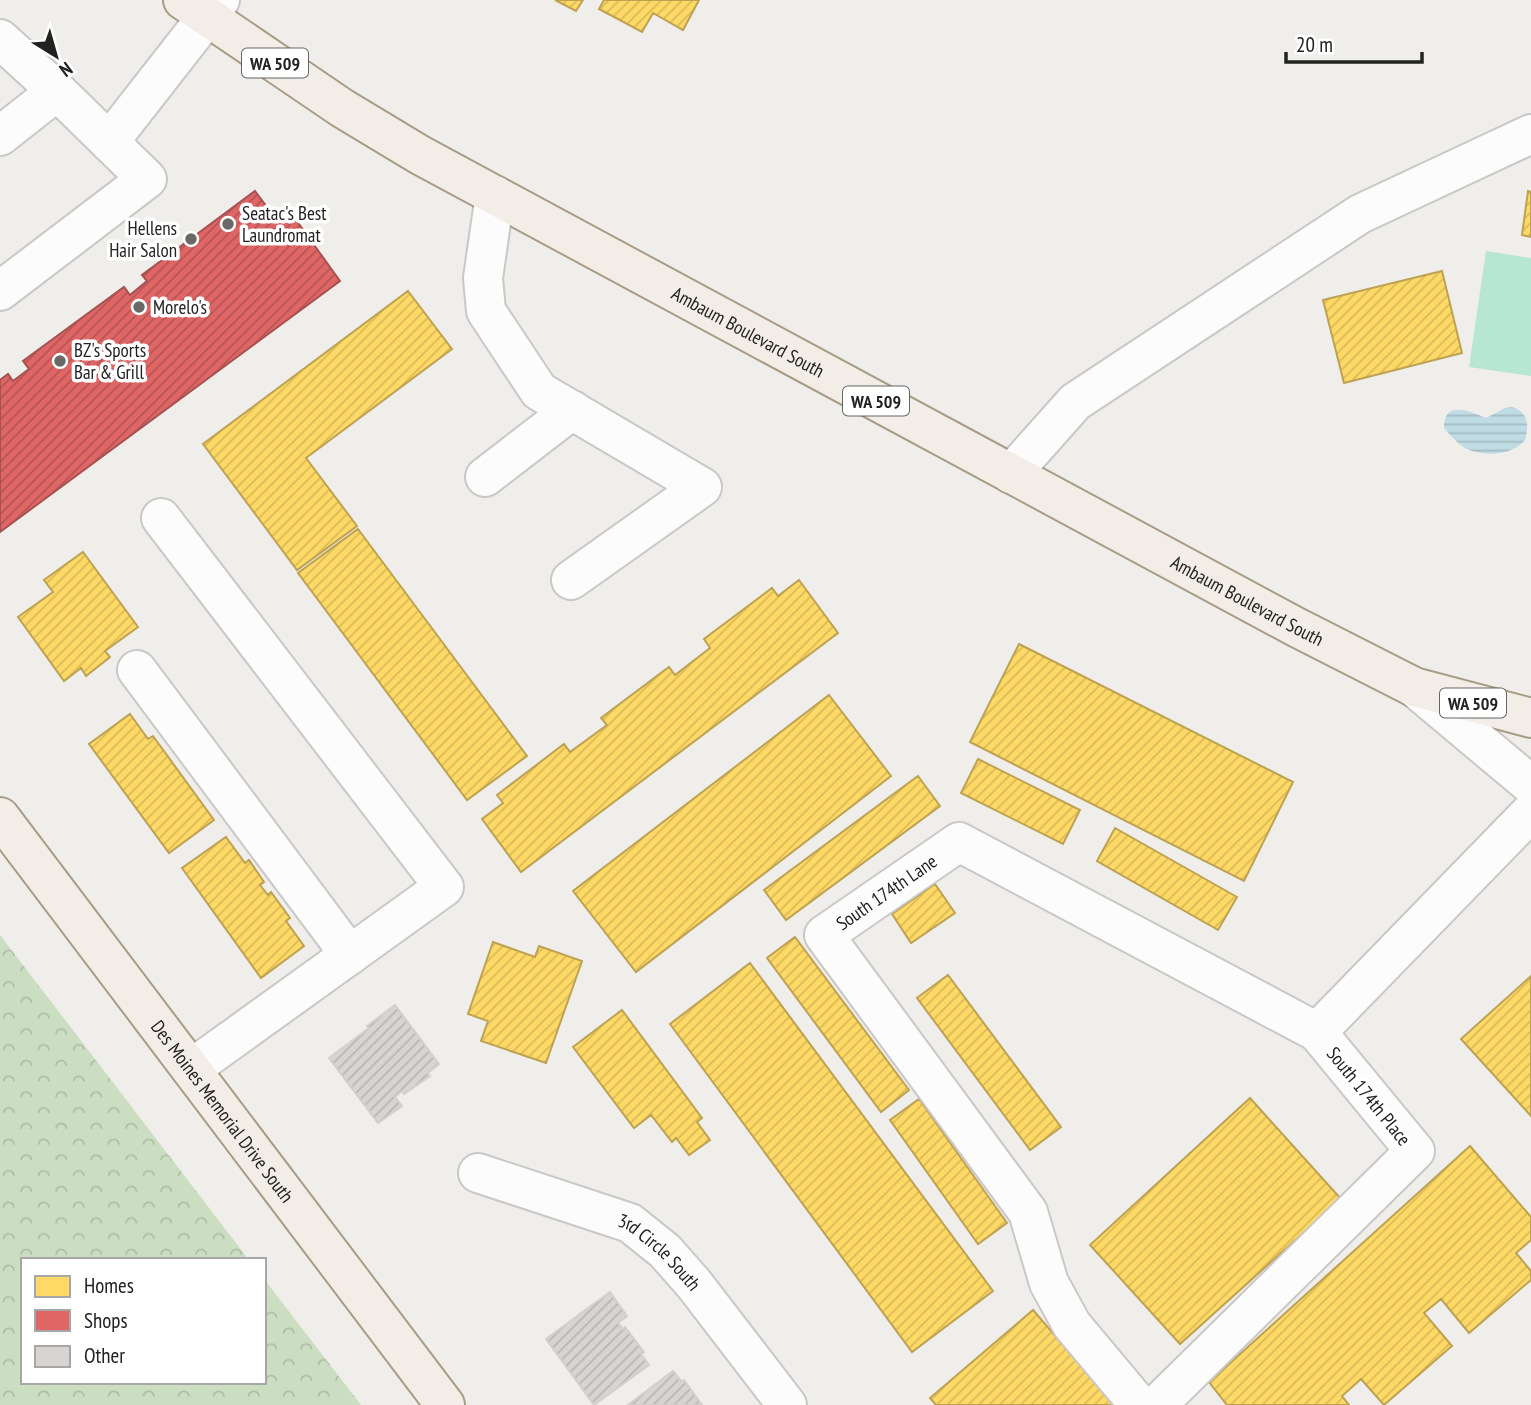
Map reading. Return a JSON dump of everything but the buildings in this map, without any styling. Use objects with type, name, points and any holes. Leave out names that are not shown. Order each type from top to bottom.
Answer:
[{"type":"main road","name":"Ambaum Boulevard South","points":[[204,6],[342,108],[420,155],[1296,627],[1414,687]]},
{"type":"main road","name":"WA 509","points":[[1414,687],[1531,718]]},
{"type":"main road","name":"Des Moines Memorial Drive South","points":[[0,817],[445,1405]]},
{"type":"street","points":[[109,142],[204,6]]},
{"type":"street","points":[[0,39],[147,179],[0,291]]},
{"type":"street","points":[[0,136],[57,91]]},
{"type":"street","points":[[1011,474],[1075,402],[1360,214],[1531,134]]},
{"type":"street","points":[[495,195],[483,278],[486,311],[539,391],[702,487],[571,580]]},
{"type":"street","points":[[485,477],[572,410]]},
{"type":"street","points":[[161,518],[444,887],[191,1069]]},
{"type":"street","points":[[137,670],[350,955]]},
{"type":"street","name":"Ambaum Boulevard South","points":[[1414,687],[1531,785]]},
{"type":"street","name":"South 174th Place","points":[[1157,1405],[1415,1151],[1317,1032],[1531,812]]},
{"type":"street","name":"South 174th Lane","points":[[1139,1405],[1072,1325],[1049,1283],[1028,1212],[824,935],[958,842],[1317,1032]]},
{"type":"street","name":"3rd Circle South","points":[[478,1173],[630,1223],[664,1251],[694,1284],[787,1405]]},
{"type":"green space","points":[[1486,251],[1531,258],[1531,376],[1469,367]]},
{"type":"green space","points":[[0,935],[247,1258],[21,1258],[21,1384],[266,1384],[266,1282],[361,1405],[0,1405]]},
{"type":"water","points":[[1512,407],[1525,416],[1526,435],[1519,445],[1505,452],[1488,454],[1472,451],[1459,444],[1444,428],[1448,413],[1453,411],[1466,411],[1486,418]]},
{"type":"place","name":"Seatac's Best Laundromat","points":[[228,224]]},
{"type":"place","name":"Hellens Hair Salon","points":[[191,239]]},
{"type":"place","name":"Morelo's","points":[[139,307]]},
{"type":"place","name":"BZ's Sports Bar & Grill","points":[[60,361]]}]
